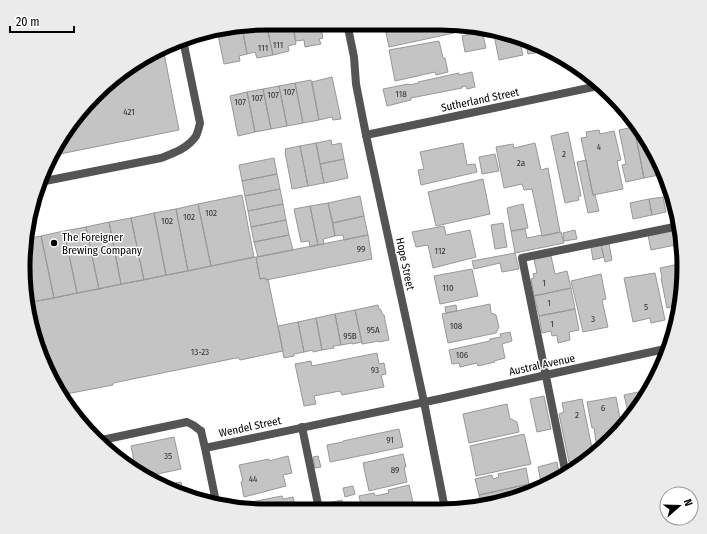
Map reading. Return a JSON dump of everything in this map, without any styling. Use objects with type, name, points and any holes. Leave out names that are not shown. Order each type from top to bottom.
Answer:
[{"type":"street","name":"Hope Street","points":[[348,30],[354,57],[356,84],[366,135],[424,402],[444,504]]},
{"type":"street","points":[[46,181],[161,158],[179,151],[189,143],[197,135],[200,123],[184,45]]},
{"type":"street","name":"Sutherland Street","points":[[366,135],[594,87]]},
{"type":"street","points":[[565,468],[522,258],[673,227]]},
{"type":"street","name":"Austral Avenue","points":[[424,402],[662,350]]},
{"type":"street","name":"Wendel Street","points":[[205,448],[424,402]]},
{"type":"street","points":[[104,439],[187,422],[193,425],[201,431],[215,498]]},
{"type":"street","points":[[302,427],[318,504]]},
{"type":"building","points":[[268,30],[273,55],[257,58],[255,52],[247,54],[243,32]]},
{"type":"building","points":[[268,30],[293,30],[296,44],[288,46],[289,51],[273,55]]},
{"type":"building","points":[[294,30],[321,30],[323,38],[319,39],[321,44],[305,47],[304,40],[296,41]]},
{"type":"building","points":[[385,30],[454,31],[454,33],[389,47]]},
{"type":"building","points":[[243,32],[247,54],[239,56],[240,61],[224,64],[218,36]]},
{"type":"building","points":[[475,33],[483,34],[486,48],[465,52],[462,36]]},
{"type":"building","points":[[494,37],[520,44],[523,55],[499,60]]},
{"type":"building","points":[[439,41],[448,72],[436,75],[435,72],[395,81],[389,50]]},
{"type":"building","points":[[526,46],[540,52],[528,54]]},
{"type":"building","points":[[164,53],[179,130],[58,154],[70,135],[99,99],[135,70]]},
{"type":"building","points":[[472,72],[475,87],[467,89],[466,86],[411,98],[411,100],[387,106],[383,89],[419,83],[418,82],[459,73],[459,75]]},
{"type":"building","points":[[332,77],[341,119],[333,120],[332,117],[319,120],[312,82]]},
{"type":"building","points":[[311,80],[319,120],[303,123],[295,83]]},
{"type":"building","points":[[295,83],[303,123],[287,126],[279,86]]},
{"type":"building","points":[[279,86],[287,126],[271,129],[263,89]]},
{"type":"building","points":[[263,89],[271,129],[255,132],[247,92]]},
{"type":"building","points":[[247,92],[255,132],[238,136],[230,96]]},
{"type":"building","points":[[631,128],[635,132],[644,178],[626,182],[622,165],[626,164],[619,130]]},
{"type":"building","points":[[599,130],[600,134],[614,131],[621,160],[617,161],[623,189],[593,195],[581,138],[587,137],[586,132]]},
{"type":"building","points":[[568,132],[581,196],[578,196],[579,200],[565,203],[551,136]]},
{"type":"building","points":[[635,132],[653,162],[659,175],[644,178]]},
{"type":"building","points":[[331,140],[332,145],[341,143],[344,159],[320,164],[316,143]]},
{"type":"building","points":[[316,143],[324,183],[308,186],[300,146]]},
{"type":"building","points":[[463,143],[467,165],[475,164],[477,172],[421,185],[418,170],[424,169],[420,152]]},
{"type":"building","points":[[535,143],[541,170],[548,168],[560,232],[542,236],[532,189],[524,190],[522,184],[504,188],[496,147],[513,144],[514,148]]},
{"type":"building","points":[[300,146],[308,186],[292,189],[285,149]]},
{"type":"building","points":[[495,154],[499,171],[482,174],[479,157]]},
{"type":"building","points":[[274,158],[277,174],[242,181],[239,165]]},
{"type":"building","points":[[344,159],[348,178],[324,183],[320,164]]},
{"type":"building","points":[[586,160],[593,195],[595,195],[599,211],[588,213],[577,162]]},
{"type":"building","points":[[277,174],[280,189],[245,196],[242,181]]},
{"type":"building","points":[[483,179],[490,214],[436,226],[428,192]]},
{"type":"building","points":[[280,189],[283,204],[248,211],[245,196]]},
{"type":"building","points":[[242,195],[254,257],[211,266],[198,204]]},
{"type":"building","points":[[360,196],[364,216],[333,223],[328,203]]},
{"type":"building","points":[[663,197],[666,212],[652,215],[649,199]]},
{"type":"building","points":[[649,199],[652,215],[633,219],[630,203]]},
{"type":"building","points":[[328,203],[335,236],[323,239],[324,244],[318,245],[310,206]]},
{"type":"building","points":[[198,204],[211,266],[188,271],[176,209]]},
{"type":"building","points":[[283,204],[286,220],[251,227],[248,211]]},
{"type":"building","points":[[523,204],[528,228],[511,231],[507,208]]},
{"type":"building","points":[[310,206],[318,245],[310,247],[309,241],[301,242],[294,209]]},
{"type":"building","points":[[176,209],[188,271],[166,275],[154,213]]},
{"type":"building","points":[[154,213],[166,275],[144,280],[131,218]]},
{"type":"building","points":[[364,216],[368,235],[344,240],[343,235],[335,236],[333,223]]},
{"type":"building","points":[[131,218],[144,280],[121,284],[109,222]]},
{"type":"building","points":[[286,220],[289,235],[254,242],[251,227]]},
{"type":"building","points":[[109,222],[121,284],[99,289],[86,227]]},
{"type":"building","points":[[503,223],[507,247],[495,249],[491,225]]},
{"type":"building","points":[[444,226],[446,235],[470,230],[476,257],[433,268],[428,245],[416,247],[412,232]]},
{"type":"building","points":[[86,227],[99,289],[77,293],[64,231]]},
{"type":"building","points":[[525,229],[527,238],[561,232],[564,243],[515,253],[511,231]]},
{"type":"building","points":[[575,230],[577,239],[564,241],[563,233]]},
{"type":"building","points":[[672,230],[675,245],[651,250],[648,235]]},
{"type":"building","points":[[64,231],[77,293],[54,298],[41,236]]},
{"type":"building","points":[[289,235],[293,250],[258,257],[254,242]]},
{"type":"building","points":[[368,235],[372,259],[266,280],[265,278],[260,279],[256,257]]},
{"type":"building","points":[[41,236],[54,298],[33,302],[30,267],[32,238]]},
{"type":"building","points":[[609,244],[612,260],[605,262],[601,245]]},
{"type":"building","points":[[601,245],[604,257],[593,260],[591,247]]},
{"type":"building","points":[[515,253],[519,269],[502,272],[500,263],[474,269],[472,261]]},
{"type":"building","points":[[551,256],[555,274],[567,271],[571,288],[534,296],[531,279],[534,278],[533,274],[537,273],[534,259]]},
{"type":"building","points":[[256,257],[260,279],[268,279],[283,351],[240,360],[239,358],[236,358],[67,394],[48,358],[38,328],[33,302]]},
{"type":"building","points":[[677,264],[673,306],[667,308],[660,268]]},
{"type":"building","points":[[472,269],[478,296],[440,304],[434,276]]},
{"type":"building","points":[[655,273],[665,320],[651,323],[650,318],[633,322],[624,278]]},
{"type":"building","points":[[601,274],[606,299],[602,300],[608,327],[583,332],[571,281]]},
{"type":"building","points":[[571,288],[575,309],[539,316],[534,296]]},
{"type":"building","points":[[490,304],[491,313],[496,315],[499,327],[496,333],[448,343],[442,314]]},
{"type":"building","points":[[378,305],[382,314],[384,315],[389,340],[362,344],[355,310]]},
{"type":"building","points":[[456,305],[457,311],[446,313],[445,307]]},
{"type":"building","points":[[575,309],[579,330],[569,332],[570,340],[558,343],[557,335],[552,336],[551,331],[542,333],[539,316]]},
{"type":"building","points":[[355,310],[362,342],[341,345],[335,314]]},
{"type":"building","points":[[335,314],[341,345],[322,350],[316,318]]},
{"type":"building","points":[[316,318],[322,350],[304,352],[298,322]]},
{"type":"building","points":[[298,322],[304,352],[284,358],[278,326]]},
{"type":"building","points":[[510,332],[512,341],[502,344],[505,358],[478,366],[477,363],[460,367],[459,363],[452,364],[449,350],[490,341],[490,339],[501,337],[500,334]]},
{"type":"building","points":[[377,353],[379,364],[384,363],[386,374],[381,375],[384,387],[342,395],[340,391],[314,396],[316,404],[304,406],[295,364],[311,361],[312,366]]},
{"type":"building","points":[[642,391],[628,411],[624,395]]},
{"type":"building","points":[[544,396],[551,429],[537,432],[530,399]]},
{"type":"building","points":[[616,397],[620,420],[600,441],[596,442],[587,402]]},
{"type":"building","points":[[582,399],[592,448],[576,461],[569,462],[559,414],[564,412],[562,403]]},
{"type":"building","points":[[507,404],[510,419],[517,422],[519,432],[469,443],[463,414]]},
{"type":"building","points":[[399,429],[403,447],[330,462],[327,445]]},
{"type":"building","points":[[524,434],[531,464],[476,476],[470,446]]},
{"type":"building","points":[[174,437],[181,469],[153,475],[135,464],[131,446]]},
{"type":"building","points":[[403,454],[407,482],[369,491],[363,463]]},
{"type":"building","points":[[288,456],[292,473],[283,475],[286,486],[244,497],[241,482],[243,481],[239,465],[269,459],[269,461]]},
{"type":"building","points":[[318,456],[321,467],[315,468],[313,457]]},
{"type":"building","points":[[557,462],[559,472],[541,482],[538,467]]},
{"type":"building","points":[[526,468],[529,484],[479,495],[475,479],[492,475],[493,479],[499,477],[498,474]]},
{"type":"building","points":[[181,482],[182,488],[176,486],[171,484]]},
{"type":"building","points":[[529,484],[530,486],[501,496],[480,500],[479,495]]},
{"type":"building","points":[[409,485],[413,502],[404,504],[361,504],[359,496],[374,493],[375,496],[389,493],[388,490]]},
{"type":"building","points":[[353,486],[355,494],[345,497],[343,488]]},
{"type":"building","points":[[282,496],[283,499],[293,497],[295,504],[267,504],[247,503]]},
{"type":"building","points":[[342,500],[343,504],[323,504]]},
{"type":"place","name":"The Foreigner Brewing Company","points":[[54,243]]}]
